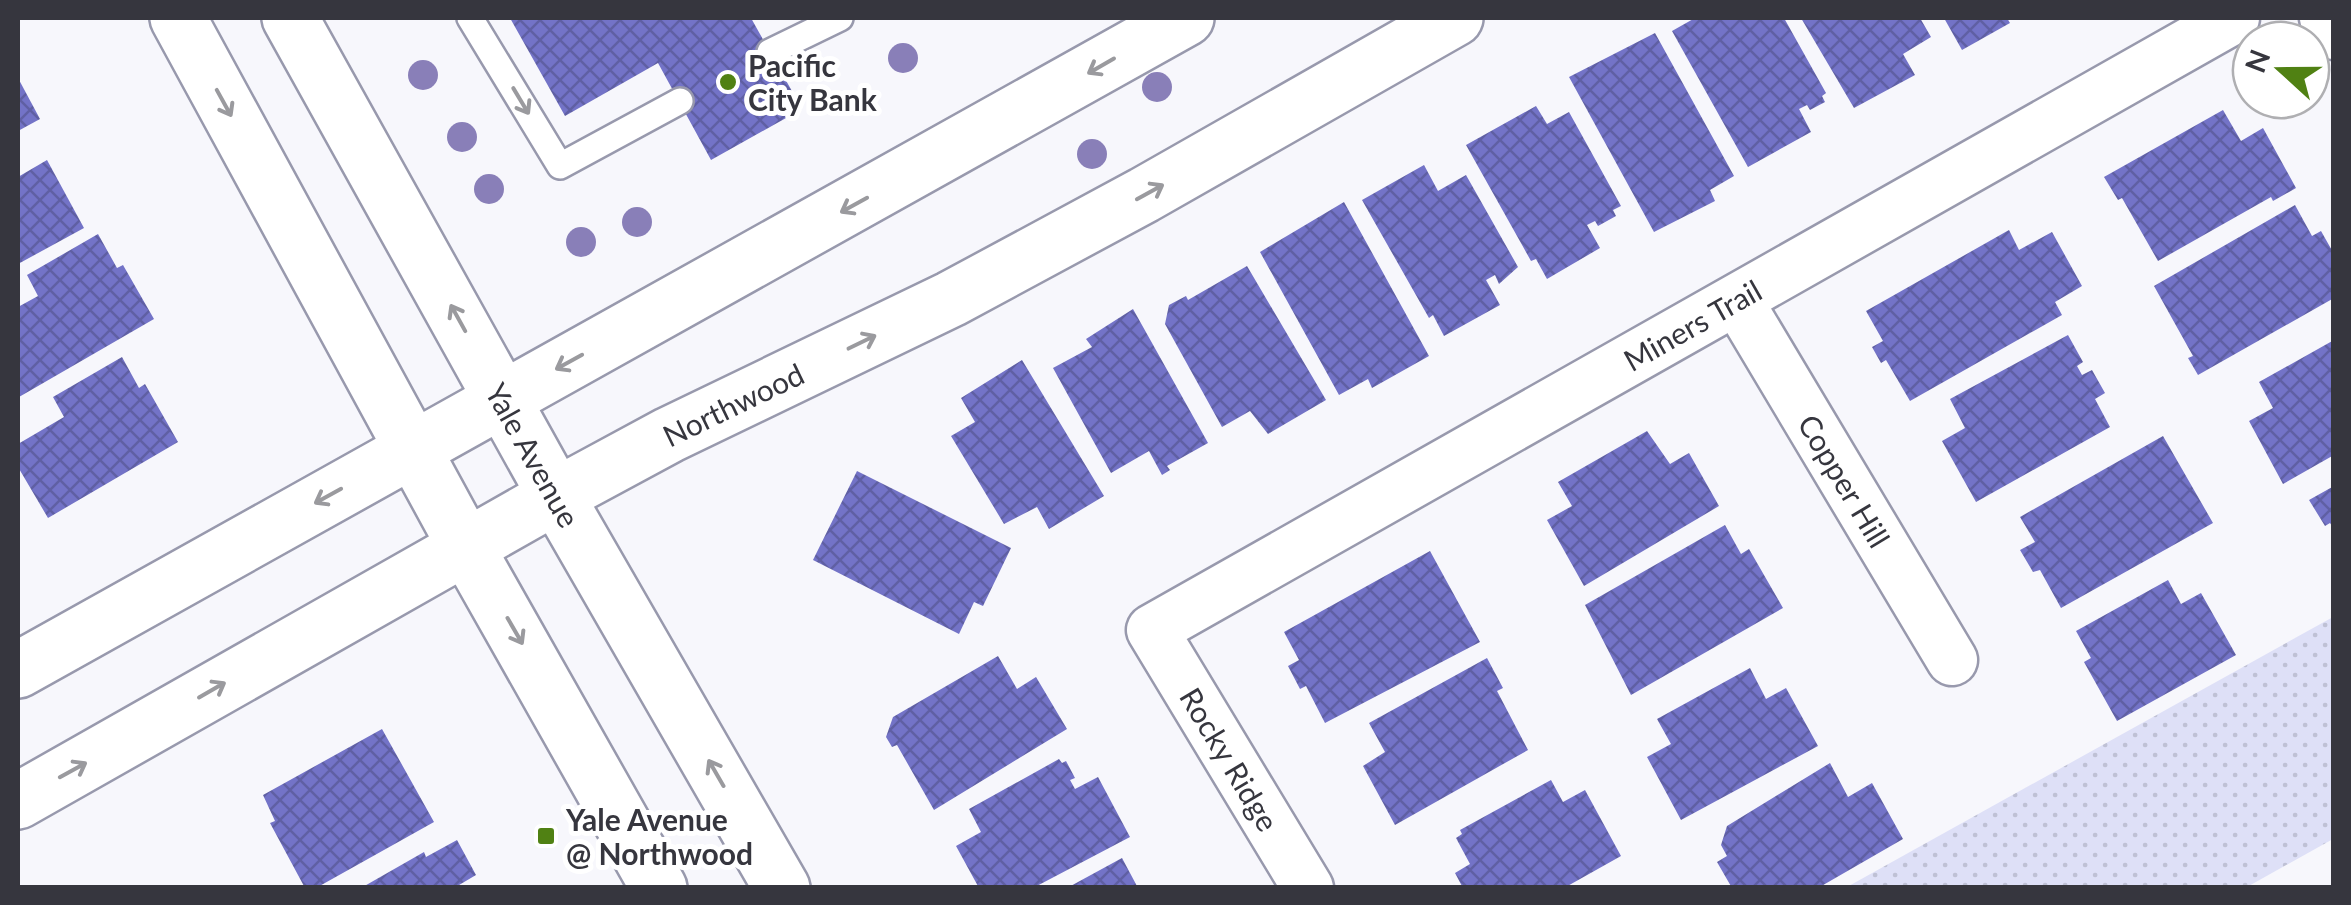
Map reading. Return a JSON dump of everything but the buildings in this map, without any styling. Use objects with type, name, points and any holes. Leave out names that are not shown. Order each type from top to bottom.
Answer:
[{"type":"street","points":[[178,18],[466,547],[659,888]]},
{"type":"street","name":"Yale Avenue","points":[[290,18],[556,496],[782,888]]},
{"type":"street","points":[[18,670],[1186,18]]},
{"type":"street","name":"Northwood","points":[[18,801],[648,445],[968,289],[1456,18]]},
{"type":"street","points":[[2324,18],[2334,34]]},
{"type":"street","name":"Miners Trail","points":[[1152,630],[1738,302],[2203,24]]},
{"type":"street","name":"Copper Hill","points":[[1738,302],[1952,660]]},
{"type":"street","name":"Rocky Ridge","points":[[1152,630],[1308,888]]},
{"type":"lane","points":[[470,18],[560,166],[680,101]]},
{"type":"lane","points":[[770,52],[840,18]]},
{"type":"shaded area","points":[[2333,617],[2333,839],[2247,887],[1847,887]]},
{"type":"place","name":"Pacific City Bank","points":[[728,82]]},
{"type":"place","name":"Yale Avenue @ Northwood","points":[[546,836]]}]
